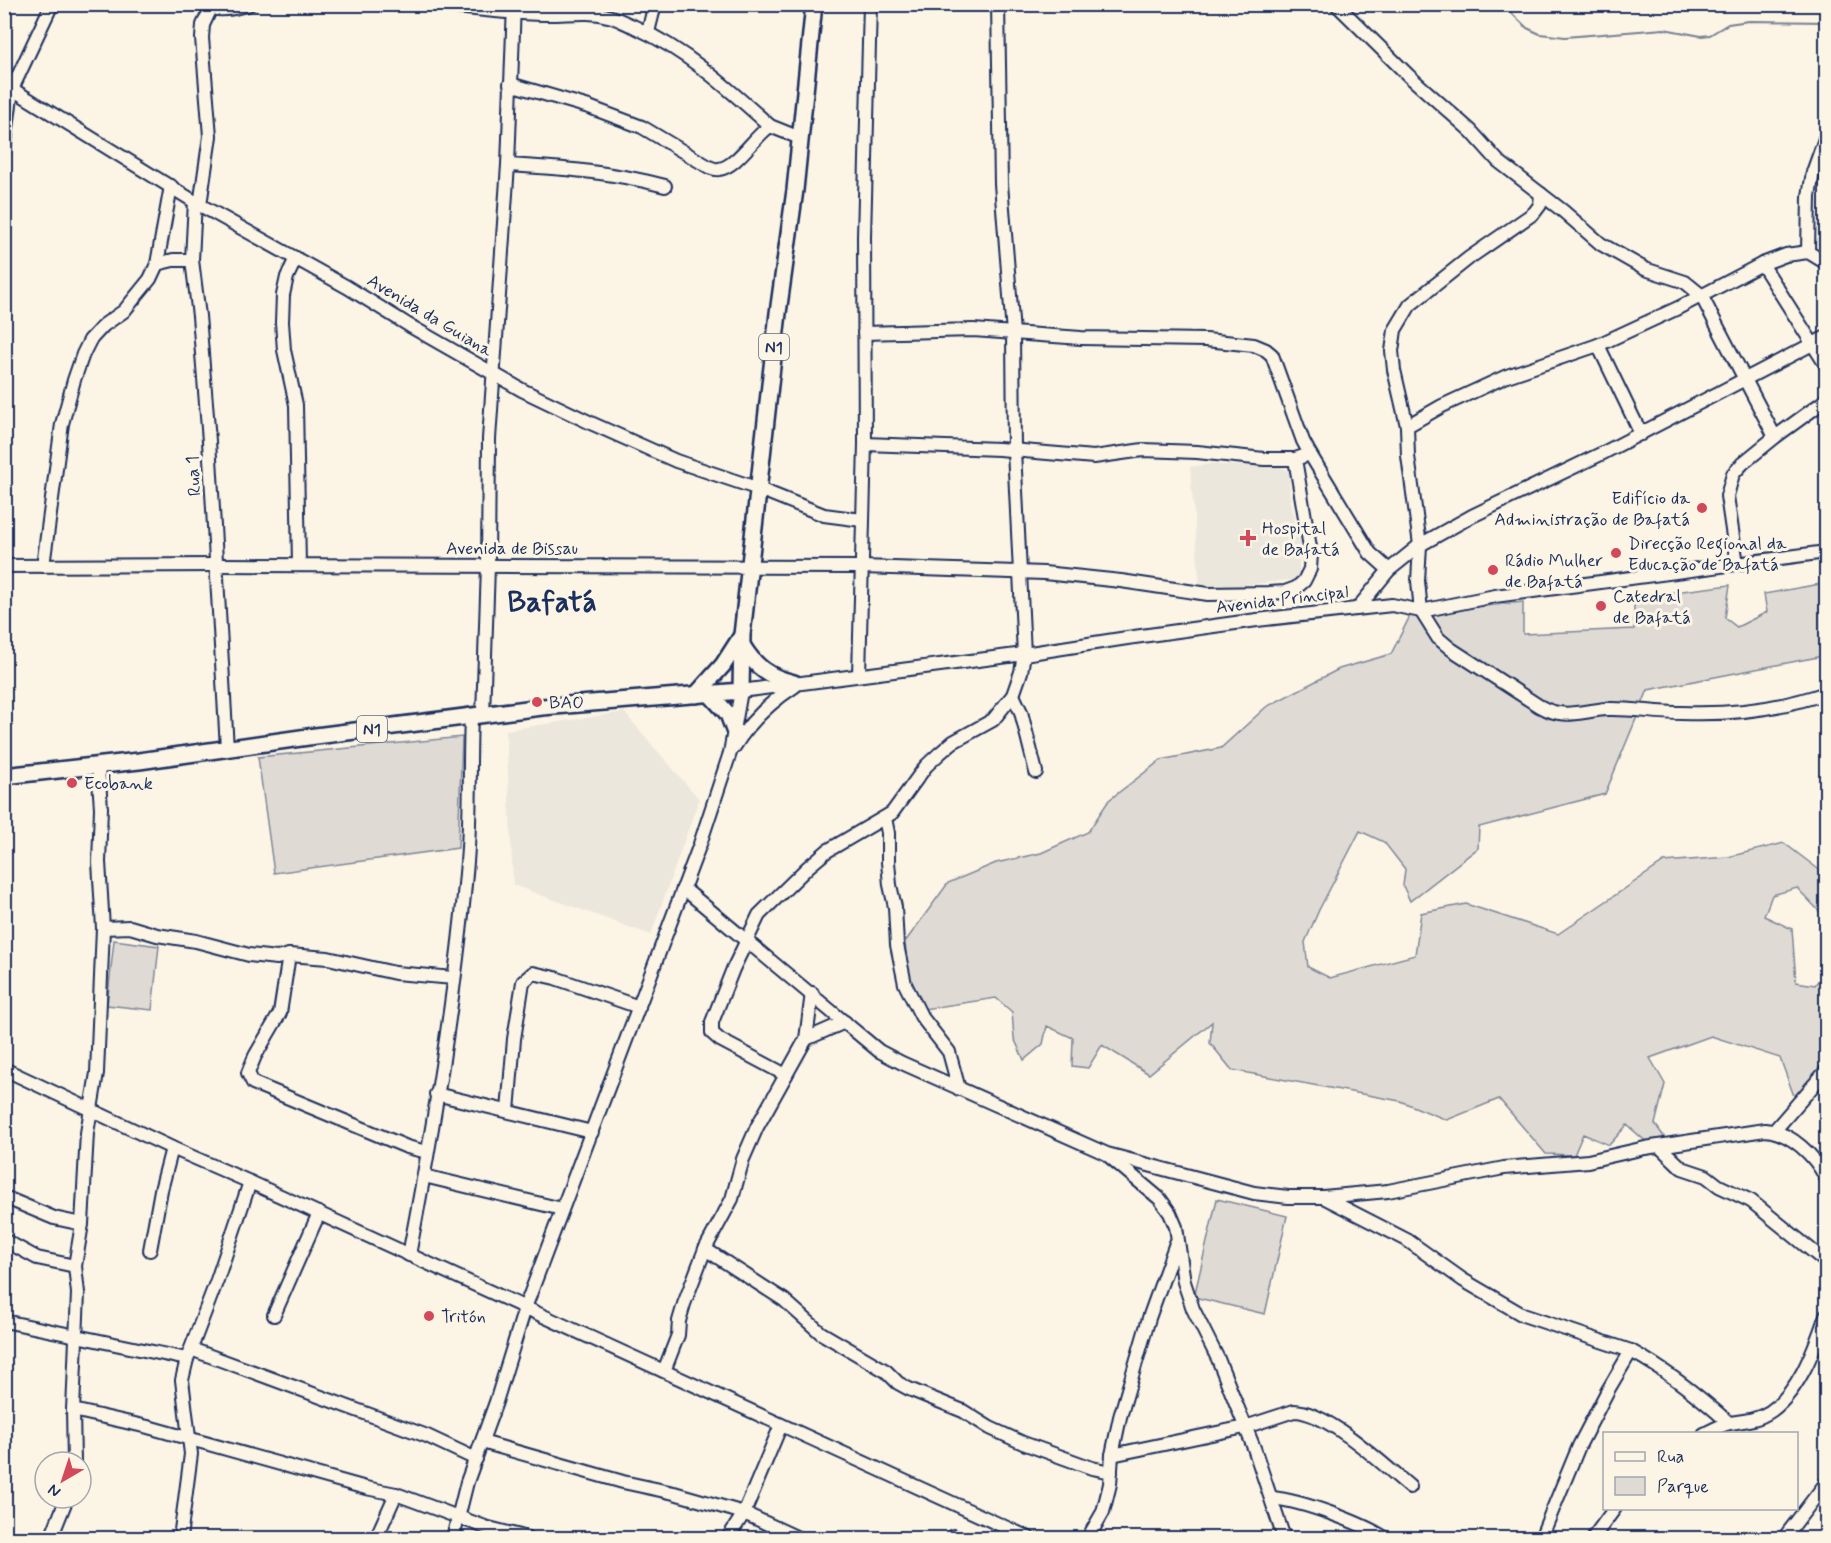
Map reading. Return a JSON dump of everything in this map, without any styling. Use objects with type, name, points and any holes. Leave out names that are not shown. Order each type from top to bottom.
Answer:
[{"type":"main road","name":"N1","points":[[4,776],[98,766],[581,703],[741,691],[742,640],[814,4]]},
{"type":"main road","points":[[734,730],[728,714],[702,694],[742,640],[750,659],[759,669],[781,680],[797,683]]},
{"type":"street","points":[[4,152],[8,87],[52,4]]},
{"type":"street","points":[[207,6],[231,9],[250,4]]},
{"type":"street","points":[[429,4],[611,16],[648,32],[707,71],[770,126],[800,138]]},
{"type":"street","points":[[648,4],[653,12],[648,32]]},
{"type":"street","points":[[859,675],[865,444],[864,237],[870,4]]},
{"type":"street","points":[[786,1075],[720,1040],[712,1033],[712,1022],[759,915],[808,867],[846,839],[892,813],[926,766],[953,742],[993,720],[1012,695],[1021,672],[1024,654],[1014,450],[1013,333],[1001,184],[998,4]]},
{"type":"street","points":[[1336,4],[1409,76],[1471,131],[1498,161],[1601,244],[1645,269],[1685,282],[1701,295],[1775,437]]},
{"type":"street","name":"Rua 1","points":[[207,6],[202,38],[210,136],[197,203],[192,260],[199,316],[217,565],[227,748]]},
{"type":"street","points":[[409,1255],[424,1176],[454,978],[467,861],[489,566],[489,439],[508,165],[514,9]]},
{"type":"street","points":[[510,84],[589,107],[642,127],[709,167],[719,169],[734,163],[756,136],[770,126]]},
{"type":"street","name":"Avenida da Guiana","points":[[8,87],[197,203],[494,374],[582,420],[676,461],[759,489],[824,515],[862,520]]},
{"type":"street","points":[[1808,252],[1809,196],[1813,172],[1827,136]]},
{"type":"street","points":[[508,165],[594,171],[636,178],[665,186]]},
{"type":"street","points":[[43,566],[62,424],[83,354],[90,340],[104,325],[133,302],[150,279],[157,264],[171,186]]},
{"type":"street","points":[[1541,194],[1540,205],[1534,213],[1410,305],[1395,330],[1392,351],[1394,370],[1407,426],[1408,456],[1420,545],[1418,581],[1421,611],[1438,638],[1451,650],[1550,712],[1573,714],[1607,709],[1683,714],[1739,712],[1775,708],[1827,693]]},
{"type":"street","points":[[1407,426],[1436,409],[1507,376],[1598,345],[1678,308],[1762,264],[1786,255],[1808,252],[1827,263]]},
{"type":"street","points":[[296,258],[287,277],[283,295],[282,322],[284,350],[296,405],[299,565]]},
{"type":"street","points":[[157,264],[173,260],[192,260]]},
{"type":"street","points":[[1762,264],[1827,365]]},
{"type":"street","points":[[864,333],[974,330],[1081,338],[1206,340],[1260,347],[1272,355],[1303,441],[1310,454],[1370,553],[1389,570]]},
{"type":"street","points":[[1357,609],[1389,570],[1420,545],[1472,516],[1746,381],[1827,337]]},
{"type":"street","points":[[1598,345],[1641,434]]},
{"type":"street","points":[[1737,564],[1727,496],[1733,474],[1775,437],[1827,400]]},
{"type":"street","points":[[865,444],[1014,450],[1094,457],[1143,450],[1197,452],[1264,459],[1295,459],[1310,454]]},
{"type":"street","name":"Avenida de Bissau","points":[[4,566],[862,567],[1044,573],[1121,581],[1208,594],[1269,593],[1296,588],[1304,581],[1310,569],[1311,553],[1295,459]]},
{"type":"street","name":"Avenida Principal","points":[[741,691],[1024,654],[1188,629],[1357,609],[1392,605],[1421,611],[1495,596],[1827,552]]},
{"type":"street","points":[[730,753],[759,713],[797,683]]},
{"type":"street","points":[[453,1539],[467,1482],[525,1308],[683,888],[730,753],[741,691]]},
{"type":"street","points":[[1012,695],[1021,712],[1036,772]]},
{"type":"street","points":[[74,1450],[73,1410],[78,1293],[75,1266],[82,1224],[87,1133],[97,1074],[103,928],[99,869],[101,808],[98,766]]},
{"type":"street","points":[[885,818],[897,945],[905,984],[921,1016],[949,1052],[959,1089]]},
{"type":"street","points":[[683,888],[879,1051],[1107,1154],[1254,1193],[1288,1197],[1323,1197],[1388,1191],[1504,1168],[1588,1161],[1751,1131],[1774,1131],[1790,1138],[1820,1166],[1827,1178]]},
{"type":"street","points":[[103,928],[130,927],[255,956],[328,958],[395,973],[454,978]]},
{"type":"street","points":[[289,956],[280,1013],[255,1056],[248,1073],[253,1083],[407,1147],[427,1152]]},
{"type":"street","points":[[508,1111],[514,1040],[523,982],[528,976],[533,973],[555,978],[639,1006]]},
{"type":"street","points":[[664,1371],[678,1335],[684,1304],[705,1249],[732,1199],[743,1159],[757,1127],[806,1039],[812,993]]},
{"type":"street","points":[[806,1039],[845,1022]]},
{"type":"street","points":[[4,1069],[1029,1539]]},
{"type":"street","points":[[1774,1131],[1827,1071]]},
{"type":"street","points":[[436,1094],[592,1132]]},
{"type":"street","points":[[1660,1147],[1682,1168],[1706,1176],[1719,1186],[1751,1201],[1827,1262]]},
{"type":"street","points":[[150,1250],[161,1190],[172,1148]]},
{"type":"street","points":[[1107,1154],[1160,1199],[1170,1213],[1178,1239],[1184,1282],[1193,1308],[1225,1376],[1254,1448],[1284,1539]]},
{"type":"street","points":[[424,1176],[562,1209]]},
{"type":"street","points":[[180,1539],[190,1470],[182,1380],[189,1354],[250,1182]]},
{"type":"street","points":[[4,1197],[54,1218],[82,1224]]},
{"type":"street","points":[[1323,1197],[1407,1240],[1463,1280],[1523,1315],[1631,1351],[1672,1374],[1729,1423]]},
{"type":"street","points":[[274,1314],[319,1213]]},
{"type":"street","points":[[1088,1539],[1103,1512],[1120,1417],[1149,1318],[1178,1239]]},
{"type":"street","points":[[4,1240],[37,1258],[75,1266]]},
{"type":"street","points":[[705,1249],[784,1300],[821,1333],[886,1371],[898,1383],[963,1412],[990,1428],[1023,1443],[1092,1468],[1111,1472]]},
{"type":"street","points":[[1709,1432],[1729,1423],[1747,1422],[1764,1416],[1776,1408],[1805,1369],[1827,1316]]},
{"type":"street","points":[[4,1322],[189,1354],[427,1436],[476,1459]]},
{"type":"street","points":[[1541,1539],[1579,1446],[1631,1351]]},
{"type":"street","points":[[73,1410],[138,1424],[396,1494],[457,1518],[528,1539]]},
{"type":"street","points":[[1112,1455],[1245,1427],[1294,1411],[1302,1411],[1343,1433],[1410,1487]]},
{"type":"street","points":[[728,1539],[744,1513],[781,1425]]},
{"type":"street","points":[[482,1442],[744,1513],[798,1539]]},
{"type":"street","points":[[1784,1539],[1827,1483]]},
{"type":"street","points":[[376,1539],[396,1494]]},
{"type":"street","points":[[1272,1498],[1292,1501],[1324,1512],[1379,1537]]},
{"type":"street","points":[[51,1539],[62,1510]]},
{"type":"street","points":[[1593,1539],[1614,1510]]},
{"type":"shaded area","name":"Hospital de Bafatá","points":[[1216,463],[1280,467],[1289,471],[1290,498],[1304,558],[1299,560],[1299,579],[1200,590],[1190,467]]},
{"type":"shaded area","points":[[624,712],[699,799],[651,935],[513,885],[506,730]]},
{"type":"green space","points":[[1826,583],[1826,650],[1823,656],[1648,690],[1605,794],[1479,827],[1478,848],[1410,901],[1403,886],[1405,869],[1384,842],[1360,831],[1305,942],[1308,967],[1330,978],[1415,955],[1421,913],[1466,904],[1558,934],[1664,862],[1728,857],[1784,843],[1826,875],[1826,915],[1820,912],[1797,888],[1772,895],[1764,916],[1792,929],[1796,982],[1815,985],[1826,970],[1826,1063],[1813,1097],[1794,1096],[1780,1058],[1711,1036],[1650,1058],[1665,1084],[1655,1124],[1670,1145],[1657,1151],[1627,1125],[1609,1145],[1583,1134],[1574,1155],[1546,1154],[1499,1099],[1447,1120],[1400,1101],[1232,1070],[1210,1043],[1212,1022],[1149,1074],[1102,1045],[1088,1068],[1072,1066],[1073,1038],[1047,1026],[1043,1044],[1024,1060],[1014,1038],[1012,1012],[996,998],[917,1010],[909,985],[905,942],[948,883],[996,863],[1041,853],[1088,832],[1109,800],[1161,760],[1221,748],[1266,707],[1339,669],[1391,654],[1411,614],[1523,602],[1523,634],[1634,629],[1634,597],[1730,585],[1725,618],[1737,627],[1767,612],[1764,594]]},
{"type":"green space","points":[[462,737],[458,848],[274,873],[258,757]]},
{"type":"green space","points":[[114,940],[159,946],[152,1010],[107,1005]]},
{"type":"green space","points":[[1217,1199],[1287,1216],[1265,1314],[1194,1297]]},
{"type":"waterway","points":[[1502,4],[1527,28],[1540,34],[1565,37],[1664,29],[1701,36],[1710,35],[1728,24],[1749,21],[1826,22]]},
{"type":"place","name":"Edifício da Administração de Bafatá","points":[[1702,508]]},
{"type":"place","name":"Hospital de Bafatá","points":[[1248,538]]},
{"type":"place","name":"Direcção Regional da Educação de Bafatá","points":[[1616,553]]},
{"type":"place","name":"Rádio Mulher de Bafatá","points":[[1493,570]]},
{"type":"place","name":"Catedral de Bafatá","points":[[1601,606]]},
{"type":"place","name":"BAO","points":[[537,702]]},
{"type":"place","name":"Ecobank","points":[[72,783]]},
{"type":"place","name":"Tritón","points":[[429,1316]]},
{"type":"district","name":"Bafatá","points":[[552,601]]}]
